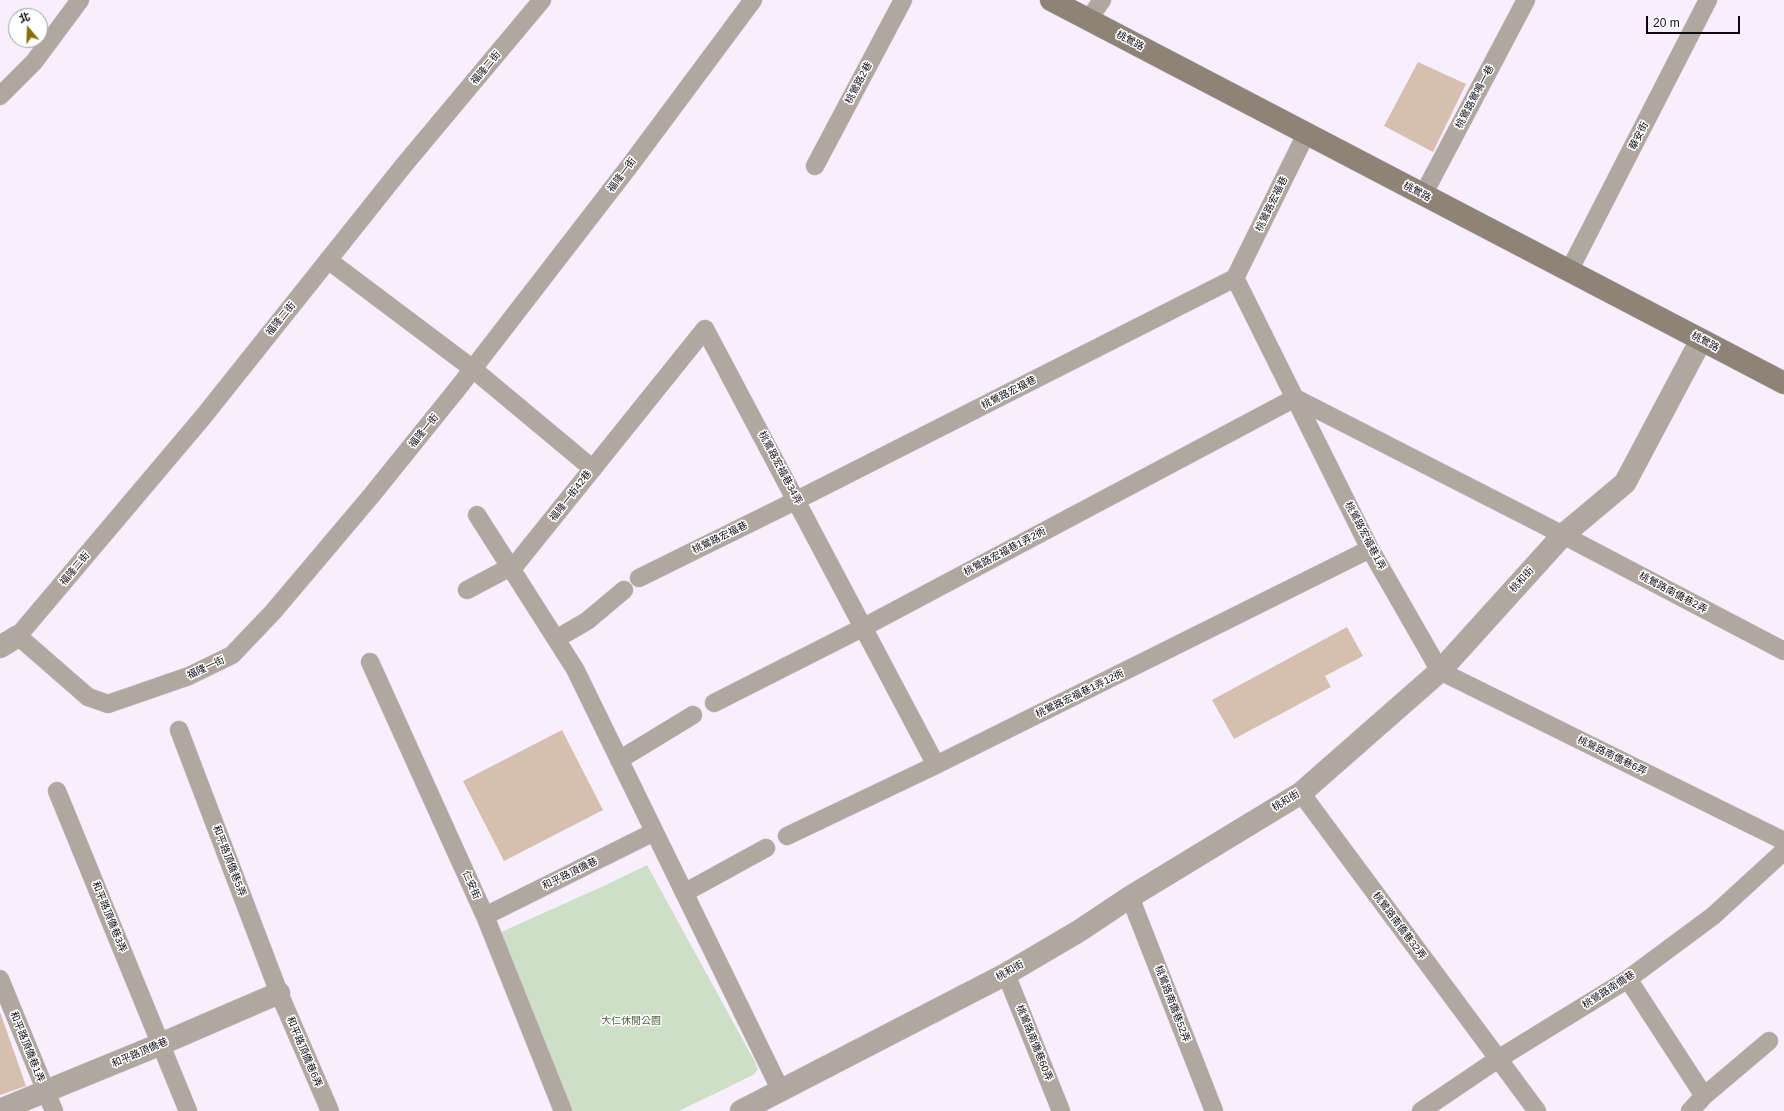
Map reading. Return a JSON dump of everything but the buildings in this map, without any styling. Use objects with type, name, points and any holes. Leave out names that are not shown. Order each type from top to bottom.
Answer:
[{"type":"main road","name":"桃鶯路","points":[[1051,0],[1784,383]]},
{"type":"street","name":"桃和街","points":[[741,1111],[1006,974],[1079,931],[1130,897],[1301,793],[1440,671],[1563,535],[1624,483],[1700,340]]},
{"type":"street","name":"和平路頂僑巷","points":[[0,1110],[50,1102],[161,1044],[279,993]]},
{"type":"lane","points":[[0,96],[34,62],[80,0]]},
{"type":"lane","name":"福隆二街","points":[[9,642],[203,417],[404,165],[542,0]]},
{"type":"lane","name":"福隆一街","points":[[9,642],[88,697],[108,704],[189,676],[232,655],[273,612],[366,502],[473,368],[632,164],[753,0]]},
{"type":"lane","name":"桃鶯路2巷","points":[[815,166],[903,0]]},
{"type":"lane","points":[[1089,20],[1102,0]]},
{"type":"lane","name":"桃鶯路鶯鳴一巷","points":[[1423,195],[1526,0]]},
{"type":"lane","name":"華安街","points":[[1569,271],[1708,0]]},
{"type":"lane","name":"桃鶯路宏福巷","points":[[639,578],[797,500],[1235,278],[1306,134]]},
{"type":"lane","name":"福隆一街42巷","points":[[328,260],[473,368],[593,469],[516,564],[467,590]]},
{"type":"lane","name":"桃鶯路宏福巷1弄","points":[[1235,278],[1370,549],[1440,671]]},
{"type":"lane","name":"桃鶯路宏福巷34弄","points":[[593,469],[705,329],[797,500],[936,765]]},
{"type":"lane","points":[[1295,398],[1563,535]]},
{"type":"lane","name":"桃鶯路宏福巷1弄2衖","points":[[714,703],[864,627],[1295,398]]},
{"type":"lane","points":[[477,515],[575,669],[781,1091]]},
{"type":"lane","name":"桃鶯路南僑巷2弄","points":[[1563,535],[1784,651]]},
{"type":"lane","name":"桃鶯路宏福巷1弄12衖","points":[[787,836],[936,765],[1370,549]]},
{"type":"lane","points":[[556,639],[587,621],[624,590]]},
{"type":"lane","name":"仁安街","points":[[370,662],[485,916],[563,1111]]},
{"type":"lane","name":"桃鶯路南僑巷6弄","points":[[1440,671],[1784,841]]},
{"type":"lane","points":[[619,760],[693,715]]},
{"type":"lane","name":"和平路頂僑巷5弄","points":[[179,730],[279,993]]},
{"type":"lane","name":"和平路頂僑巷3弄","points":[[57,790],[188,1111]]},
{"type":"lane","name":"桃鶯路南僑巷32弄","points":[[1301,793],[1537,1111]]},
{"type":"lane","name":"和平路頂僑巷","points":[[485,916],[654,832]]},
{"type":"lane","points":[[684,893],[766,848]]},
{"type":"lane","name":"桃鶯路南僑巷","points":[[1422,1111],[1498,1059],[1628,979],[1713,916],[1784,851]]},
{"type":"lane","name":"桃鶯路南僑巷52弄","points":[[1130,897],[1214,1111]]},
{"type":"lane","name":"桃鶯路南僑巷60弄","points":[[1006,974],[1061,1111]]},
{"type":"lane","name":"和平路頂僑巷1弄","points":[[0,979],[50,1102]]},
{"type":"lane","points":[[1628,979],[1704,1096]]},
{"type":"lane","name":"和平路頂僑巷6弄","points":[[279,993],[330,1111]]},
{"type":"lane","points":[[1690,1111],[1704,1096],[1769,1041]]},
{"type":"green space","name":"大仁休閒公園","points":[[647,865],[758,1070],[753,1075],[679,1111],[571,1111],[499,933]]}]
